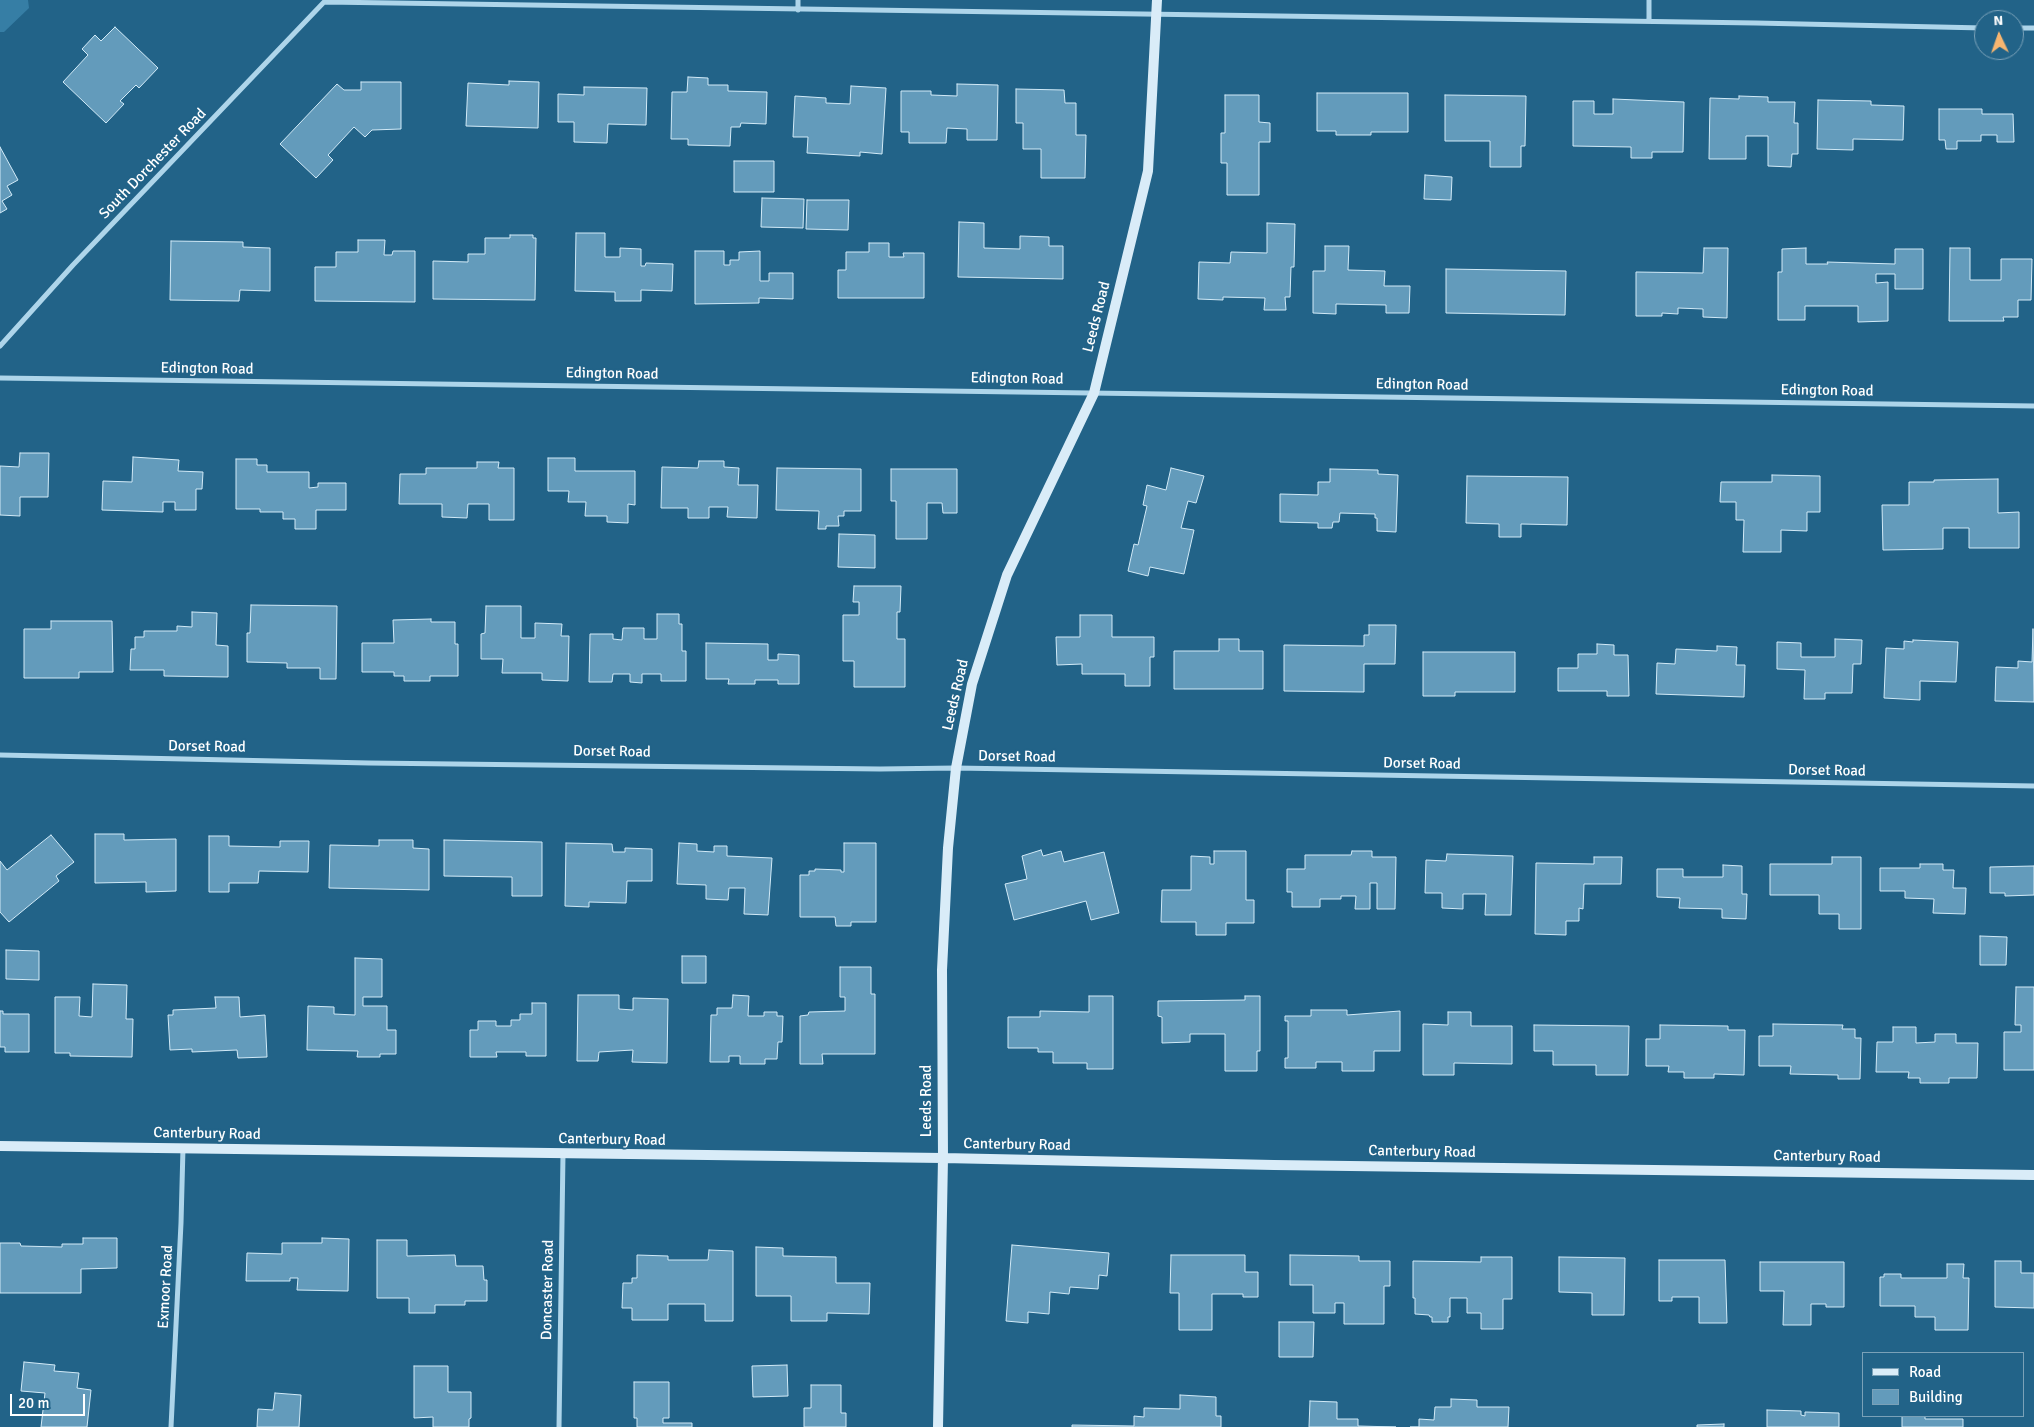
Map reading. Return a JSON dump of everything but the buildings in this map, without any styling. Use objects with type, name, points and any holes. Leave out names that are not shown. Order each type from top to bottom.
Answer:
[{"type":"street","points":[[798,0],[798,10]]},
{"type":"street","name":"Leeds Road","points":[[938,1427],[942,1158],[942,970],[948,848],[956,768],[972,684],[1007,574],[1094,393],[1148,172],[1157,0]]},
{"type":"street","points":[[1649,0],[1649,21]]},
{"type":"street","points":[[325,1],[798,10],[1649,21],[1974,28]]},
{"type":"street","name":"South Dorchester Road","points":[[0,346],[74,265],[325,1]]},
{"type":"street","name":"Edington Road","points":[[0,378],[2034,406]]},
{"type":"street","name":"Dorset Road","points":[[0,755],[360,762],[889,769],[956,768],[2034,786]]},
{"type":"street","name":"Canterbury Road","points":[[0,1146],[942,1158],[1274,1166],[2034,1175]]},
{"type":"street","name":"Exmoor Road","points":[[171,1427],[183,1148]]},
{"type":"street","name":"Doncaster Road","points":[[558,1427],[563,1154]]},
{"type":"shaded area","points":[[0,0],[28,0],[29,8],[4,32],[0,32]]}]
